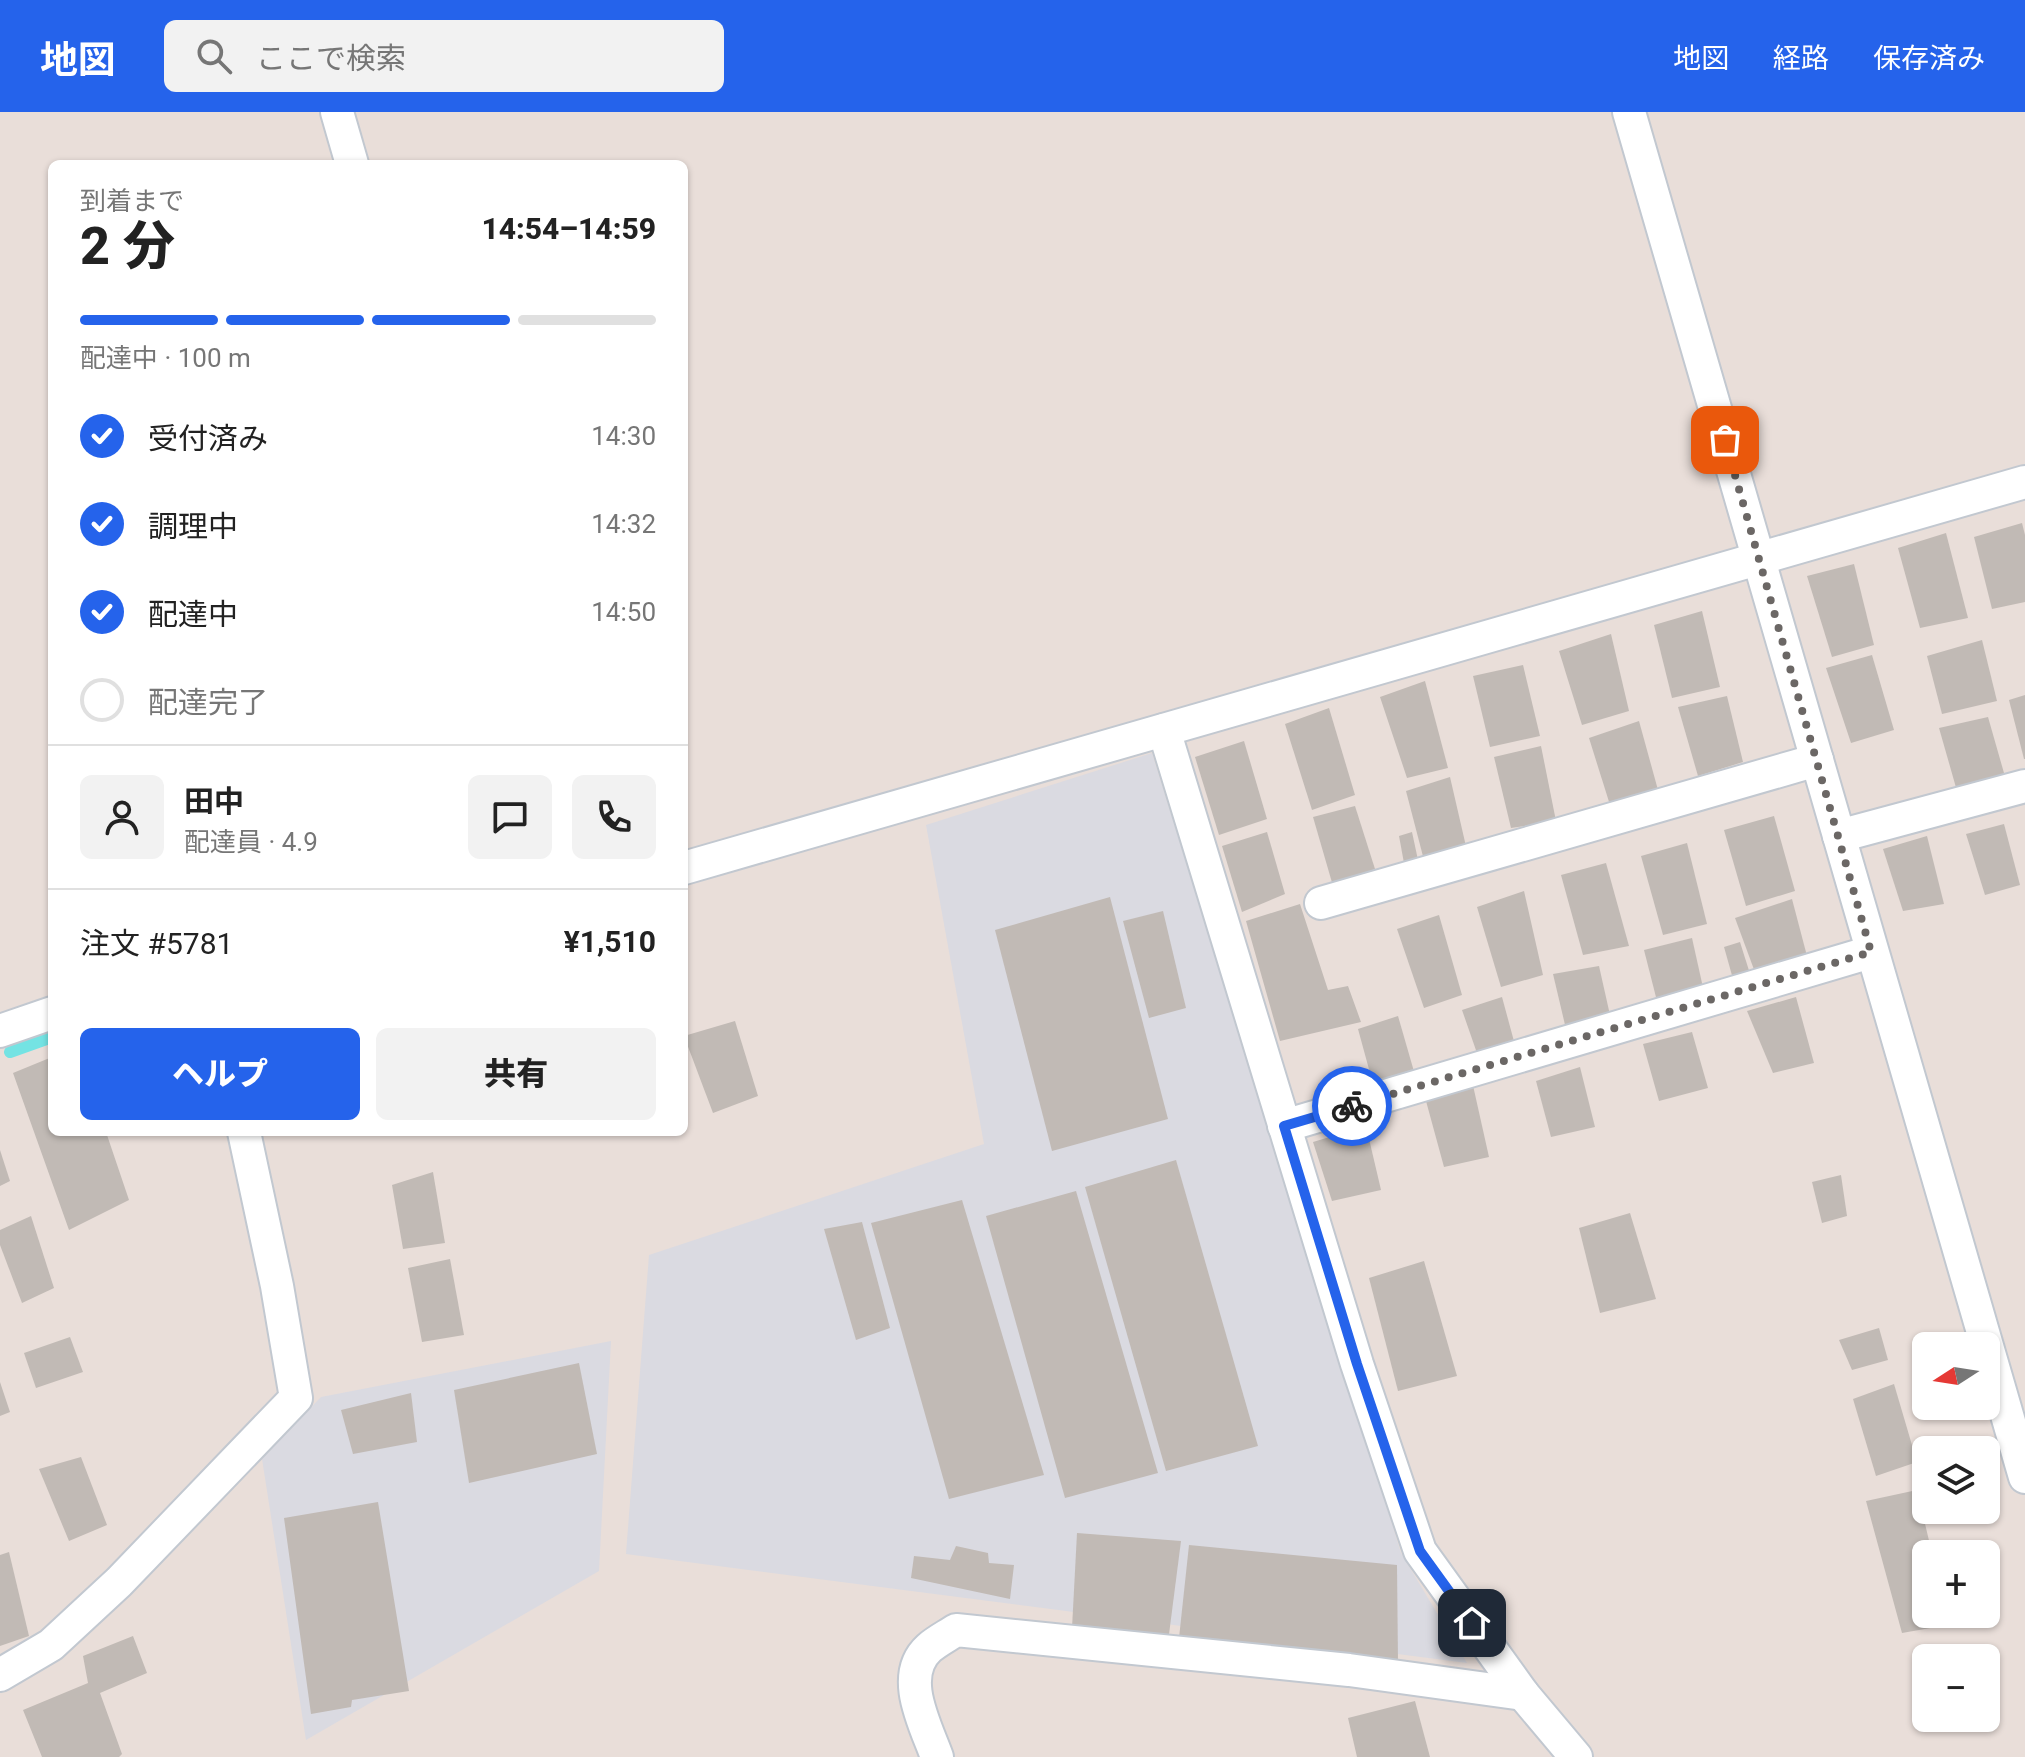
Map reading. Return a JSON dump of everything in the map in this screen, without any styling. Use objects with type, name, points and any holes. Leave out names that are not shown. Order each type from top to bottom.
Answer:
[{"type":"street","points":[[337,112],[351,160]]},
{"type":"street","points":[[1629,112],[2025,1477]]},
{"type":"street","points":[[688,867],[2025,482]]},
{"type":"street","points":[[1164,730],[1357,1364],[1420,1551],[1523,1694],[1576,1757]]},
{"type":"street","points":[[1321,903],[1817,760]]},
{"type":"street","points":[[1839,836],[2025,786]]},
{"type":"street","points":[[1284,1126],[1871,952]]},
{"type":"street","points":[[0,1031],[48,1014]]},
{"type":"street","points":[[0,1675],[51,1645],[119,1582],[296,1398],[277,1286],[245,1136]]},
{"type":"street","points":[[937,1757],[915,1697],[916,1667],[927,1649],[956,1630],[1349,1670],[1523,1694]]},
{"type":"shaded area","points":[[1152,753],[1401,1553],[1467,1663],[626,1554],[649,1255],[984,1144],[926,825]]},
{"type":"shaded area","points":[[611,1341],[599,1571],[306,1740],[262,1459],[321,1397]]},
{"type":"building","points":[[2022,523],[2025,535],[2025,602],[1992,609],[1974,537]]},
{"type":"building","points":[[1946,533],[1968,618],[1920,628],[1898,548]]},
{"type":"building","points":[[1854,564],[1874,645],[1832,657],[1807,576]]},
{"type":"building","points":[[1702,611],[1720,687],[1672,698],[1654,625]]},
{"type":"building","points":[[1611,634],[1629,711],[1582,725],[1559,651]]},
{"type":"building","points":[[1982,640],[1997,701],[1942,714],[1927,656]]},
{"type":"building","points":[[1872,655],[1894,730],[1851,743],[1826,668]]},
{"type":"building","points":[[1523,665],[1540,736],[1490,747],[1473,676]]},
{"type":"building","points":[[1425,681],[1448,768],[1407,778],[1380,697]]},
{"type":"building","points":[[2025,695],[2025,759],[2024,759],[2009,700]]},
{"type":"building","points":[[1727,696],[1743,762],[1698,776],[1678,707]]},
{"type":"building","points":[[1329,708],[1355,795],[1312,810],[1285,724]]},
{"type":"building","points":[[1988,717],[2006,780],[1957,791],[1939,728]]},
{"type":"building","points":[[1639,721],[1658,790],[1610,805],[1589,738]]},
{"type":"building","points":[[1244,741],[1267,819],[1219,835],[1195,757]]},
{"type":"building","points":[[1541,746],[1556,821],[1511,828],[1494,757]]},
{"type":"building","points":[[1450,777],[1468,855],[1425,864],[1406,791]]},
{"type":"building","points":[[1355,806],[1375,869],[1333,886],[1313,817]]},
{"type":"building","points":[[1774,816],[1795,891],[1746,906],[1724,830]]},
{"type":"building","points":[[2004,824],[2020,885],[1985,895],[1966,834]]},
{"type":"building","points":[[1267,832],[1285,894],[1242,912],[1222,846]]},
{"type":"building","points":[[1412,832],[1418,860],[1404,863],[1399,836]]},
{"type":"building","points":[[1927,836],[1944,904],[1903,911],[1883,849]]},
{"type":"building","points":[[1687,843],[1707,924],[1663,935],[1641,856]]},
{"type":"building","points":[[1606,863],[1629,946],[1583,955],[1561,875]]},
{"type":"building","points":[[1524,891],[1543,975],[1501,987],[1477,907]]},
{"type":"building","points":[[1110,897],[1168,1119],[1052,1151],[995,930]]},
{"type":"building","points":[[1792,899],[1807,956],[1756,975],[1735,918]]},
{"type":"building","points":[[1300,904],[1328,990],[1348,986],[1361,1022],[1280,1041],[1246,921]]},
{"type":"building","points":[[1163,911],[1186,1008],[1149,1018],[1123,921]]},
{"type":"building","points":[[1439,915],[1462,995],[1424,1008],[1397,929]]},
{"type":"building","points":[[1692,938],[1704,992],[1658,1005],[1644,950]]},
{"type":"building","points":[[1740,942],[1751,977],[1733,979],[1724,947]]},
{"type":"building","points":[[1599,966],[1610,1015],[1566,1029],[1553,974]]},
{"type":"building","points":[[1502,997],[1515,1045],[1478,1056],[1462,1010]]},
{"type":"building","points":[[1796,997],[1814,1063],[1773,1073],[1747,1011]]},
{"type":"building","points":[[1398,1016],[1415,1075],[1373,1084],[1358,1029]]},
{"type":"building","points":[[735,1021],[758,1096],[713,1113],[688,1047],[688,1035]]},
{"type":"building","points":[[1692,1032],[1708,1088],[1659,1101],[1643,1044]]},
{"type":"building","points":[[48,1059],[48,1136],[107,1136],[129,1200],[69,1230],[13,1073]]},
{"type":"building","points":[[1580,1067],[1595,1127],[1551,1137],[1536,1081]]},
{"type":"building","points":[[1472,1081],[1489,1157],[1444,1167],[1426,1101]]},
{"type":"building","points":[[1366,1126],[1381,1190],[1332,1201],[1313,1142]]},
{"type":"building","points":[[0,1150],[10,1181],[0,1186]]},
{"type":"building","points":[[1176,1160],[1258,1446],[1166,1471],[1085,1187]]},
{"type":"building","points":[[433,1172],[445,1243],[403,1249],[392,1185]]},
{"type":"building","points":[[1841,1175],[1847,1216],[1822,1223],[1812,1182]]},
{"type":"building","points":[[1076,1191],[1158,1473],[1065,1498],[986,1216]]},
{"type":"building","points":[[962,1200],[1044,1475],[949,1499],[871,1223]]},
{"type":"building","points":[[1630,1213],[1656,1299],[1600,1313],[1579,1228]]},
{"type":"building","points":[[31,1216],[54,1288],[22,1303],[0,1245],[0,1230]]},
{"type":"building","points":[[862,1222],[890,1328],[856,1340],[824,1229]]},
{"type":"building","points":[[450,1259],[464,1335],[422,1342],[408,1268]]},
{"type":"building","points":[[1424,1261],[1457,1376],[1398,1391],[1369,1278]]},
{"type":"building","points":[[1879,1328],[1888,1360],[1852,1370],[1839,1340]]},
{"type":"building","points":[[70,1337],[83,1372],[36,1388],[24,1353]]},
{"type":"building","points":[[579,1363],[597,1454],[469,1483],[454,1390]]},
{"type":"building","points":[[0,1382],[10,1412],[0,1416]]},
{"type":"building","points":[[1894,1384],[1912,1445],[1912,1464],[1876,1476],[1853,1399]]},
{"type":"building","points":[[411,1393],[417,1442],[353,1454],[341,1410]]},
{"type":"building","points":[[81,1457],[107,1525],[69,1541],[39,1469]]},
{"type":"building","points":[[1912,1491],[1912,1524],[1925,1524],[1929,1540],[1912,1540],[1912,1628],[1930,1628],[1902,1633],[1866,1501]]},
{"type":"building","points":[[378,1502],[409,1691],[352,1700],[351,1707],[311,1714],[284,1518]]},
{"type":"building","points":[[1077,1533],[1181,1541],[1168,1642],[1072,1628]]},
{"type":"building","points":[[1189,1545],[1397,1565],[1398,1663],[1179,1638]]},
{"type":"building","points":[[956,1546],[988,1553],[989,1563],[1014,1565],[1010,1599],[911,1578],[914,1556],[950,1560]]},
{"type":"building","points":[[9,1552],[29,1636],[0,1646],[0,1555]]},
{"type":"building","points":[[133,1636],[147,1673],[100,1693],[122,1754],[119,1757],[42,1757],[23,1710],[88,1683],[83,1656]]},
{"type":"building","points":[[1415,1701],[1430,1757],[1357,1757],[1348,1718]]},
{"type":"waterway","points":[[10,1052],[48,1038]]},
{"type":"way so far","points":[[1352,1106],[1871,952],[1725,440]]},
{"type":"route","points":[[1352,1106],[1284,1126],[1357,1364],[1420,1551],[1472,1623]]}]
